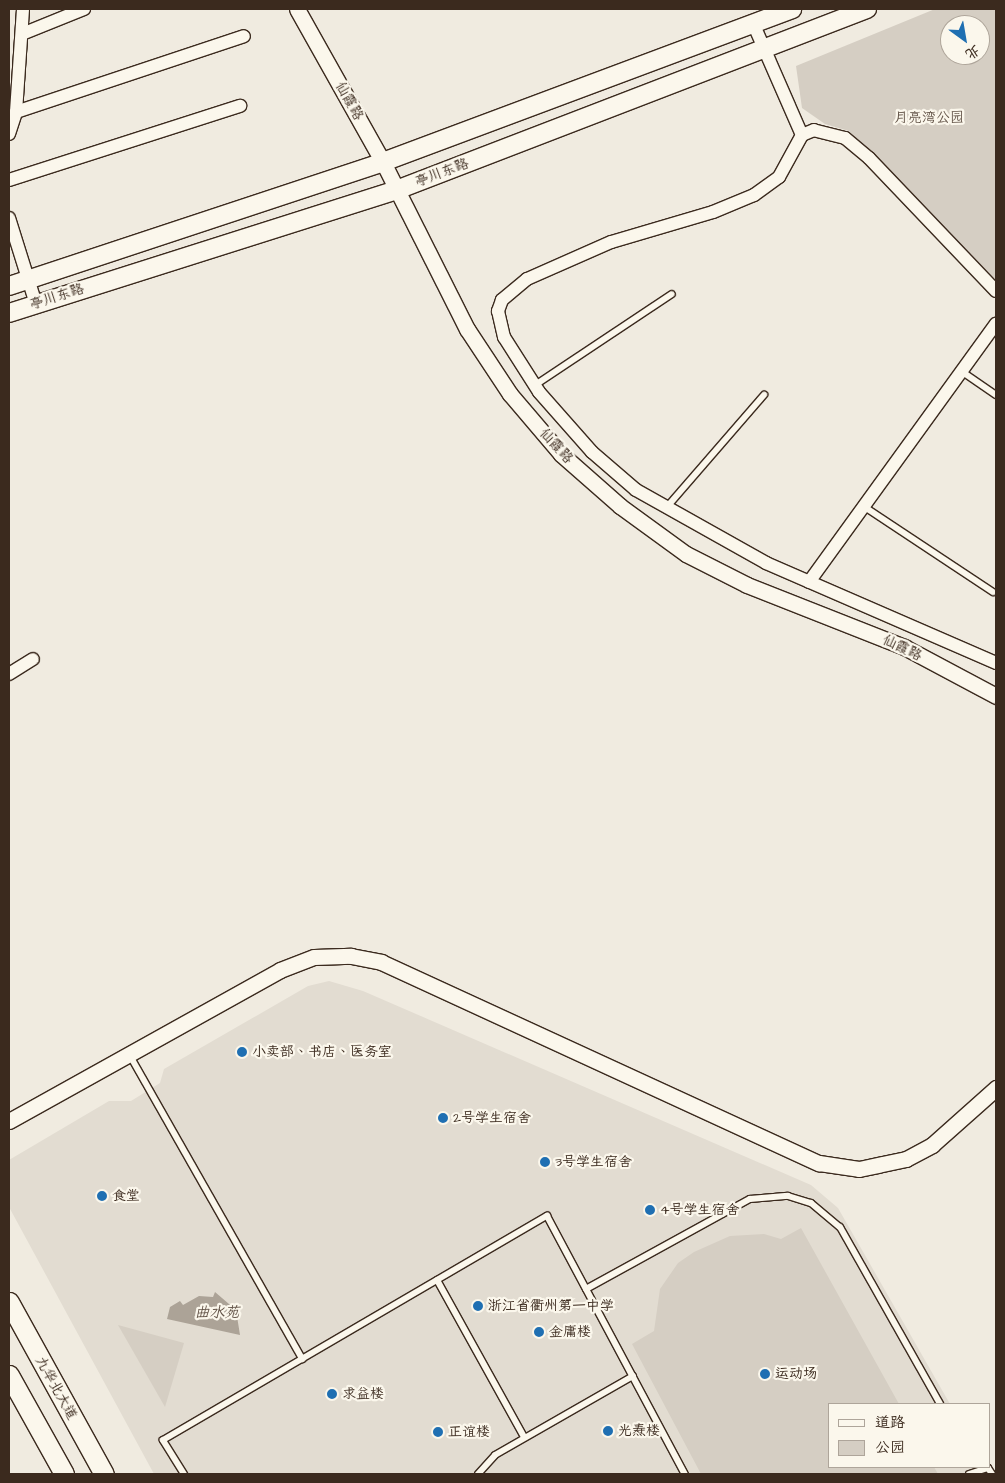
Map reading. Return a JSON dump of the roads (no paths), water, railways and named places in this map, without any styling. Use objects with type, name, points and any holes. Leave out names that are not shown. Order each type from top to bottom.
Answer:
[{"type":"main road","name":"亭川东路","points":[[9,286],[383,162],[792,9]]},
{"type":"main road","name":"亭川东路","points":[[9,313],[394,191],[867,9]]},
{"type":"main road","name":"九华北大道","points":[[9,1302],[104,1474]]},
{"type":"main road","points":[[9,1375],[64,1474]]},
{"type":"street","points":[[9,134],[16,112],[23,9]]},
{"type":"street","points":[[22,34],[84,9]]},
{"type":"street","name":"仙霞路","points":[[297,9],[383,162],[394,191],[467,329],[510,394],[561,454],[620,506],[686,554],[747,585],[904,647],[996,696]]},
{"type":"street","points":[[753,23],[802,134]]},
{"type":"street","points":[[16,112],[244,36]]},
{"type":"street","points":[[9,180],[240,106]]},
{"type":"street","points":[[802,134],[827,130],[845,138],[996,291]]},
{"type":"street","points":[[802,134],[779,177],[754,195],[713,212],[611,242],[511,290],[502,300],[498,323],[535,385],[592,452],[636,490],[666,508],[809,582],[996,663]]},
{"type":"street","points":[[9,218],[36,304]]},
{"type":"street","points":[[809,582],[996,324]]},
{"type":"street","points":[[9,674],[33,659]]},
{"type":"street","points":[[9,1121],[280,970],[314,957],[350,956],[381,962],[819,1163],[859,1169],[906,1160],[932,1146],[996,1088]]},
{"type":"lane","points":[[535,385],[672,294]]},
{"type":"lane","points":[[961,371],[996,395]]},
{"type":"lane","points":[[666,508],[764,395]]},
{"type":"lane","points":[[863,506],[993,592]]},
{"type":"lane","points":[[129,1054],[302,1359]]},
{"type":"lane","points":[[586,1289],[750,1199],[788,1196],[812,1203],[840,1227],[939,1403]]},
{"type":"lane","points":[[184,1474],[163,1440],[547,1216],[685,1474]]},
{"type":"lane","points":[[437,1280],[524,1436]]},
{"type":"lane","points":[[478,1474],[495,1455],[524,1436],[633,1376]]},
{"type":"lane","points":[[969,1474],[976,1468],[988,1468],[992,1474]]},
{"type":"water","name":"曲水苑","points":[[215,1292],[236,1310],[240,1335],[167,1319],[170,1307],[180,1301],[183,1305],[199,1296],[213,1297]]},
{"type":"place","name":"小卖部、书店、医务室","points":[[242,1052]]},
{"type":"place","name":"2号学生宿舍","points":[[443,1118]]},
{"type":"place","name":"3号学生宿舍","points":[[545,1162]]},
{"type":"place","name":"食堂","points":[[102,1196]]},
{"type":"place","name":"4号学生宿舍","points":[[650,1210]]},
{"type":"place","name":"浙江省衢州第一中学","points":[[478,1306]]},
{"type":"place","name":"金庸楼","points":[[539,1332]]},
{"type":"place","name":"运动场","points":[[765,1374]]},
{"type":"place","name":"求益楼","points":[[332,1394]]},
{"type":"place","name":"光焘楼","points":[[608,1431]]},
{"type":"place","name":"正谊楼","points":[[438,1432]]},
{"type":"park label","name":"月亮湾公园","points":[[929,118]]}]
